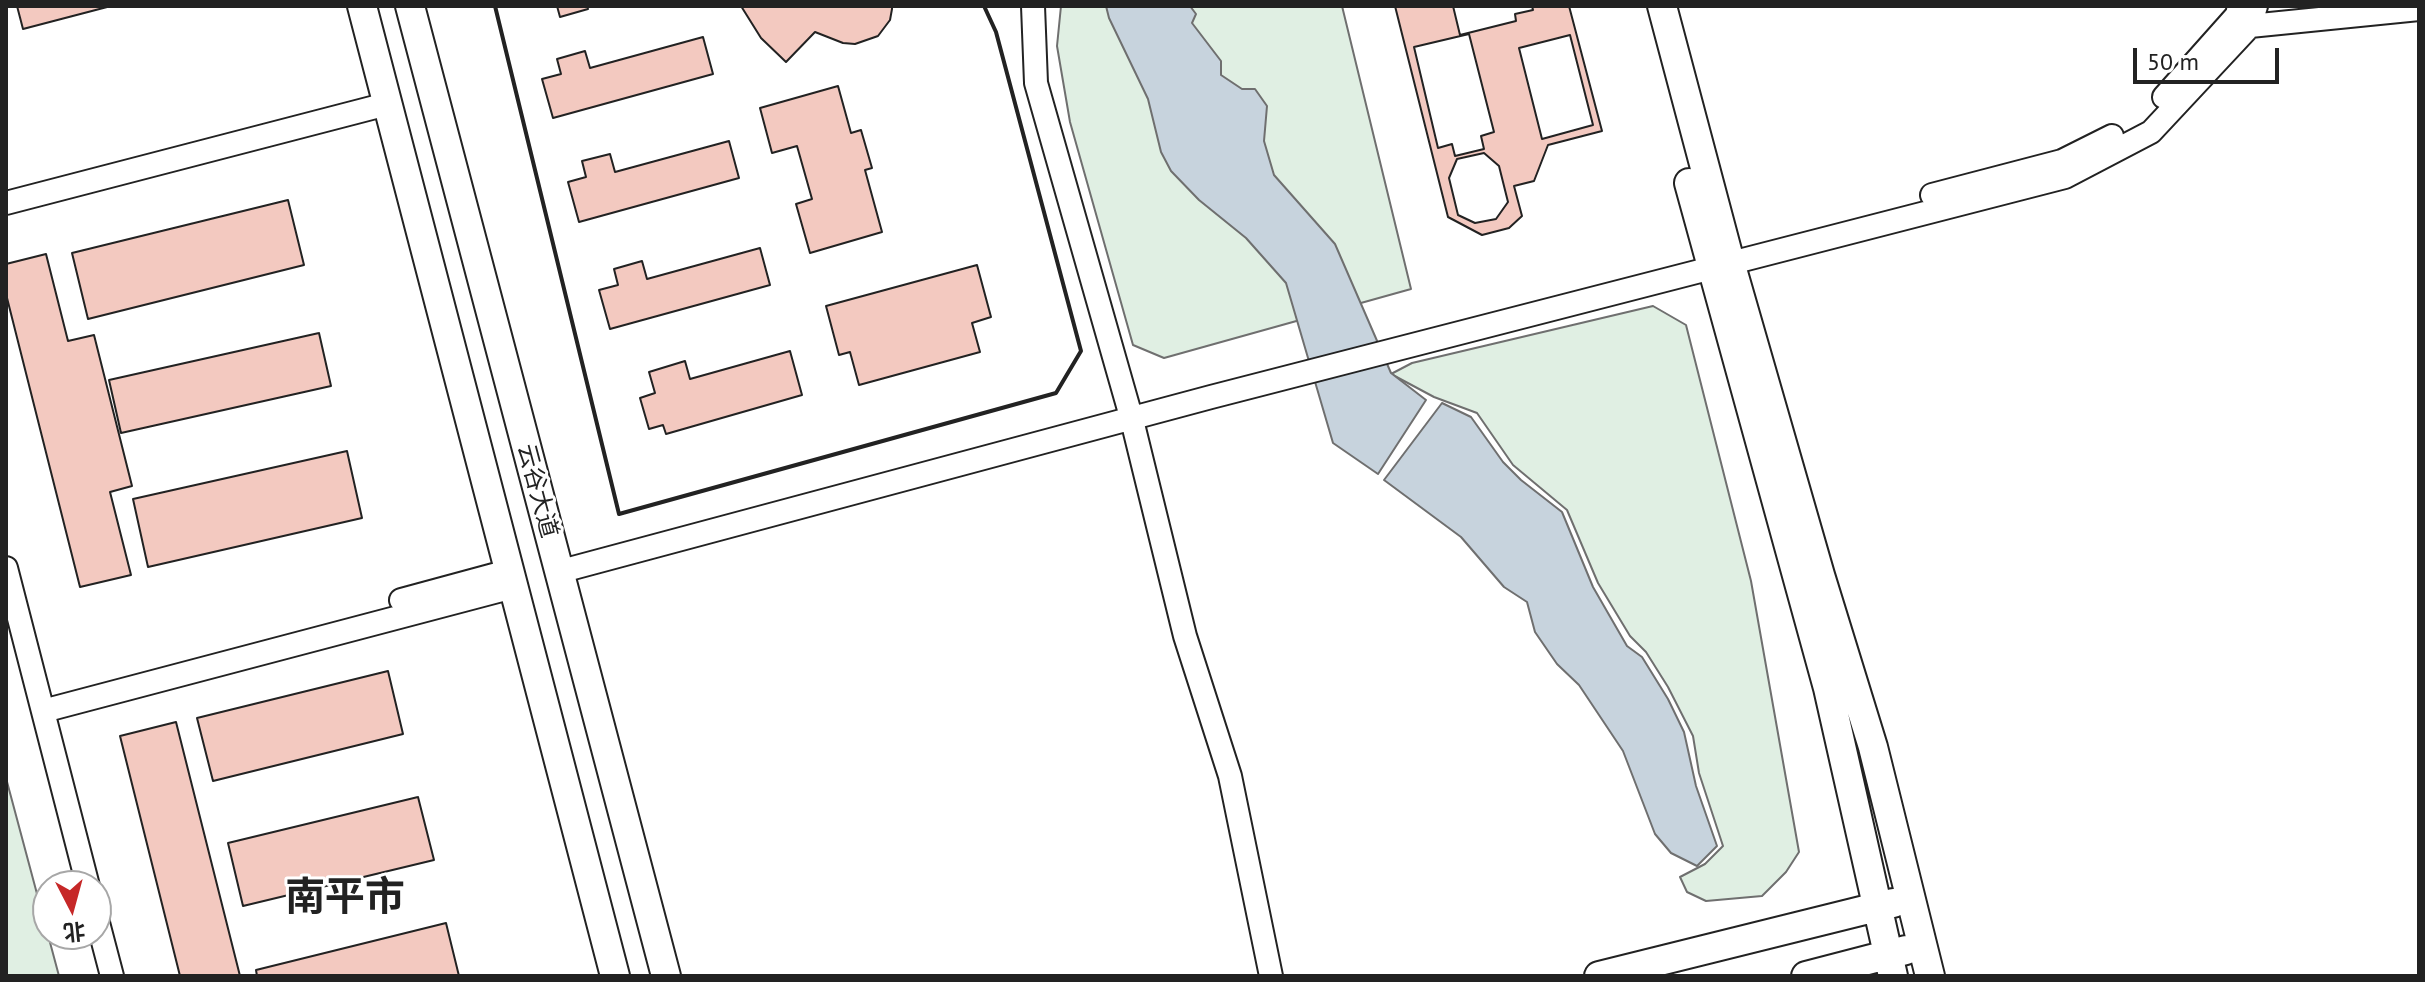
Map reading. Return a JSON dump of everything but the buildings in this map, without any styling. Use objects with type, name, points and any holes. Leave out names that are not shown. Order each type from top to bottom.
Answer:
[{"type":"main road","name":"云谷大道","points":[[362,6],[615,976]]},
{"type":"main road","name":"云谷大道","points":[[410,6],[666,976]]},
{"type":"main road","points":[[1643,6],[1873,747],[1930,976]]},
{"type":"main road","points":[[1662,6],[1720,258],[1828,688],[1891,966]]},
{"type":"main road","points":[[1599,976],[1911,897]]},
{"type":"main road","points":[[1806,976],[1891,966],[1923,945]]},
{"type":"street","points":[[1033,6],[1036,83],[1130,413],[1185,636],[1230,776],[1271,976]]},
{"type":"street","points":[[556,566],[1720,258],[2062,161],[2142,122],[2237,15],[2239,6]]},
{"type":"street","points":[[1720,258],[2065,177],[2151,132],[2253,16],[2419,9]]},
{"type":"street","points":[[6,203],[387,104]]},
{"type":"street","points":[[6,568],[84,870]]},
{"type":"street","points":[[42,705],[511,579]]},
{"type":"street","points":[[105,950],[112,976]]},
{"type":"green space","points":[[1061,6],[1342,6],[1411,289],[1164,358],[1133,345],[1070,122],[1057,46]]},
{"type":"green space","points":[[1653,306],[1686,325],[1751,581],[1799,852],[1786,872],[1762,896],[1706,901],[1687,892],[1680,877],[1705,864],[1723,846],[1699,773],[1693,736],[1668,687],[1646,652],[1630,636],[1598,583],[1567,510],[1513,465],[1477,413],[1434,397],[1391,374],[1412,363]]},
{"type":"green space","points":[[6,778],[32,875],[32,950],[52,950],[59,976],[6,976]]},
{"type":"shaded area","points":[[1106,6],[1190,6],[1196,14],[1192,23],[1221,61],[1221,75],[1242,89],[1255,89],[1267,106],[1264,141],[1274,175],[1335,244],[1391,373],[1426,400],[1378,474],[1333,443],[1286,283],[1246,238],[1199,200],[1171,171],[1161,152],[1148,99]]},
{"type":"shaded area","points":[[1442,403],[1471,417],[1503,462],[1562,512],[1593,587],[1627,646],[1642,657],[1668,699],[1684,732],[1696,786],[1717,846],[1697,866],[1671,853],[1655,834],[1623,751],[1579,685],[1557,664],[1535,632],[1527,602],[1504,587],[1461,537],[1384,480]]},
{"type":"wall","points":[[495,6],[619,514],[1056,393],[1081,351],[996,32],[984,6]]},
{"type":"district","name":"南平市","points":[[345,899]]}]
